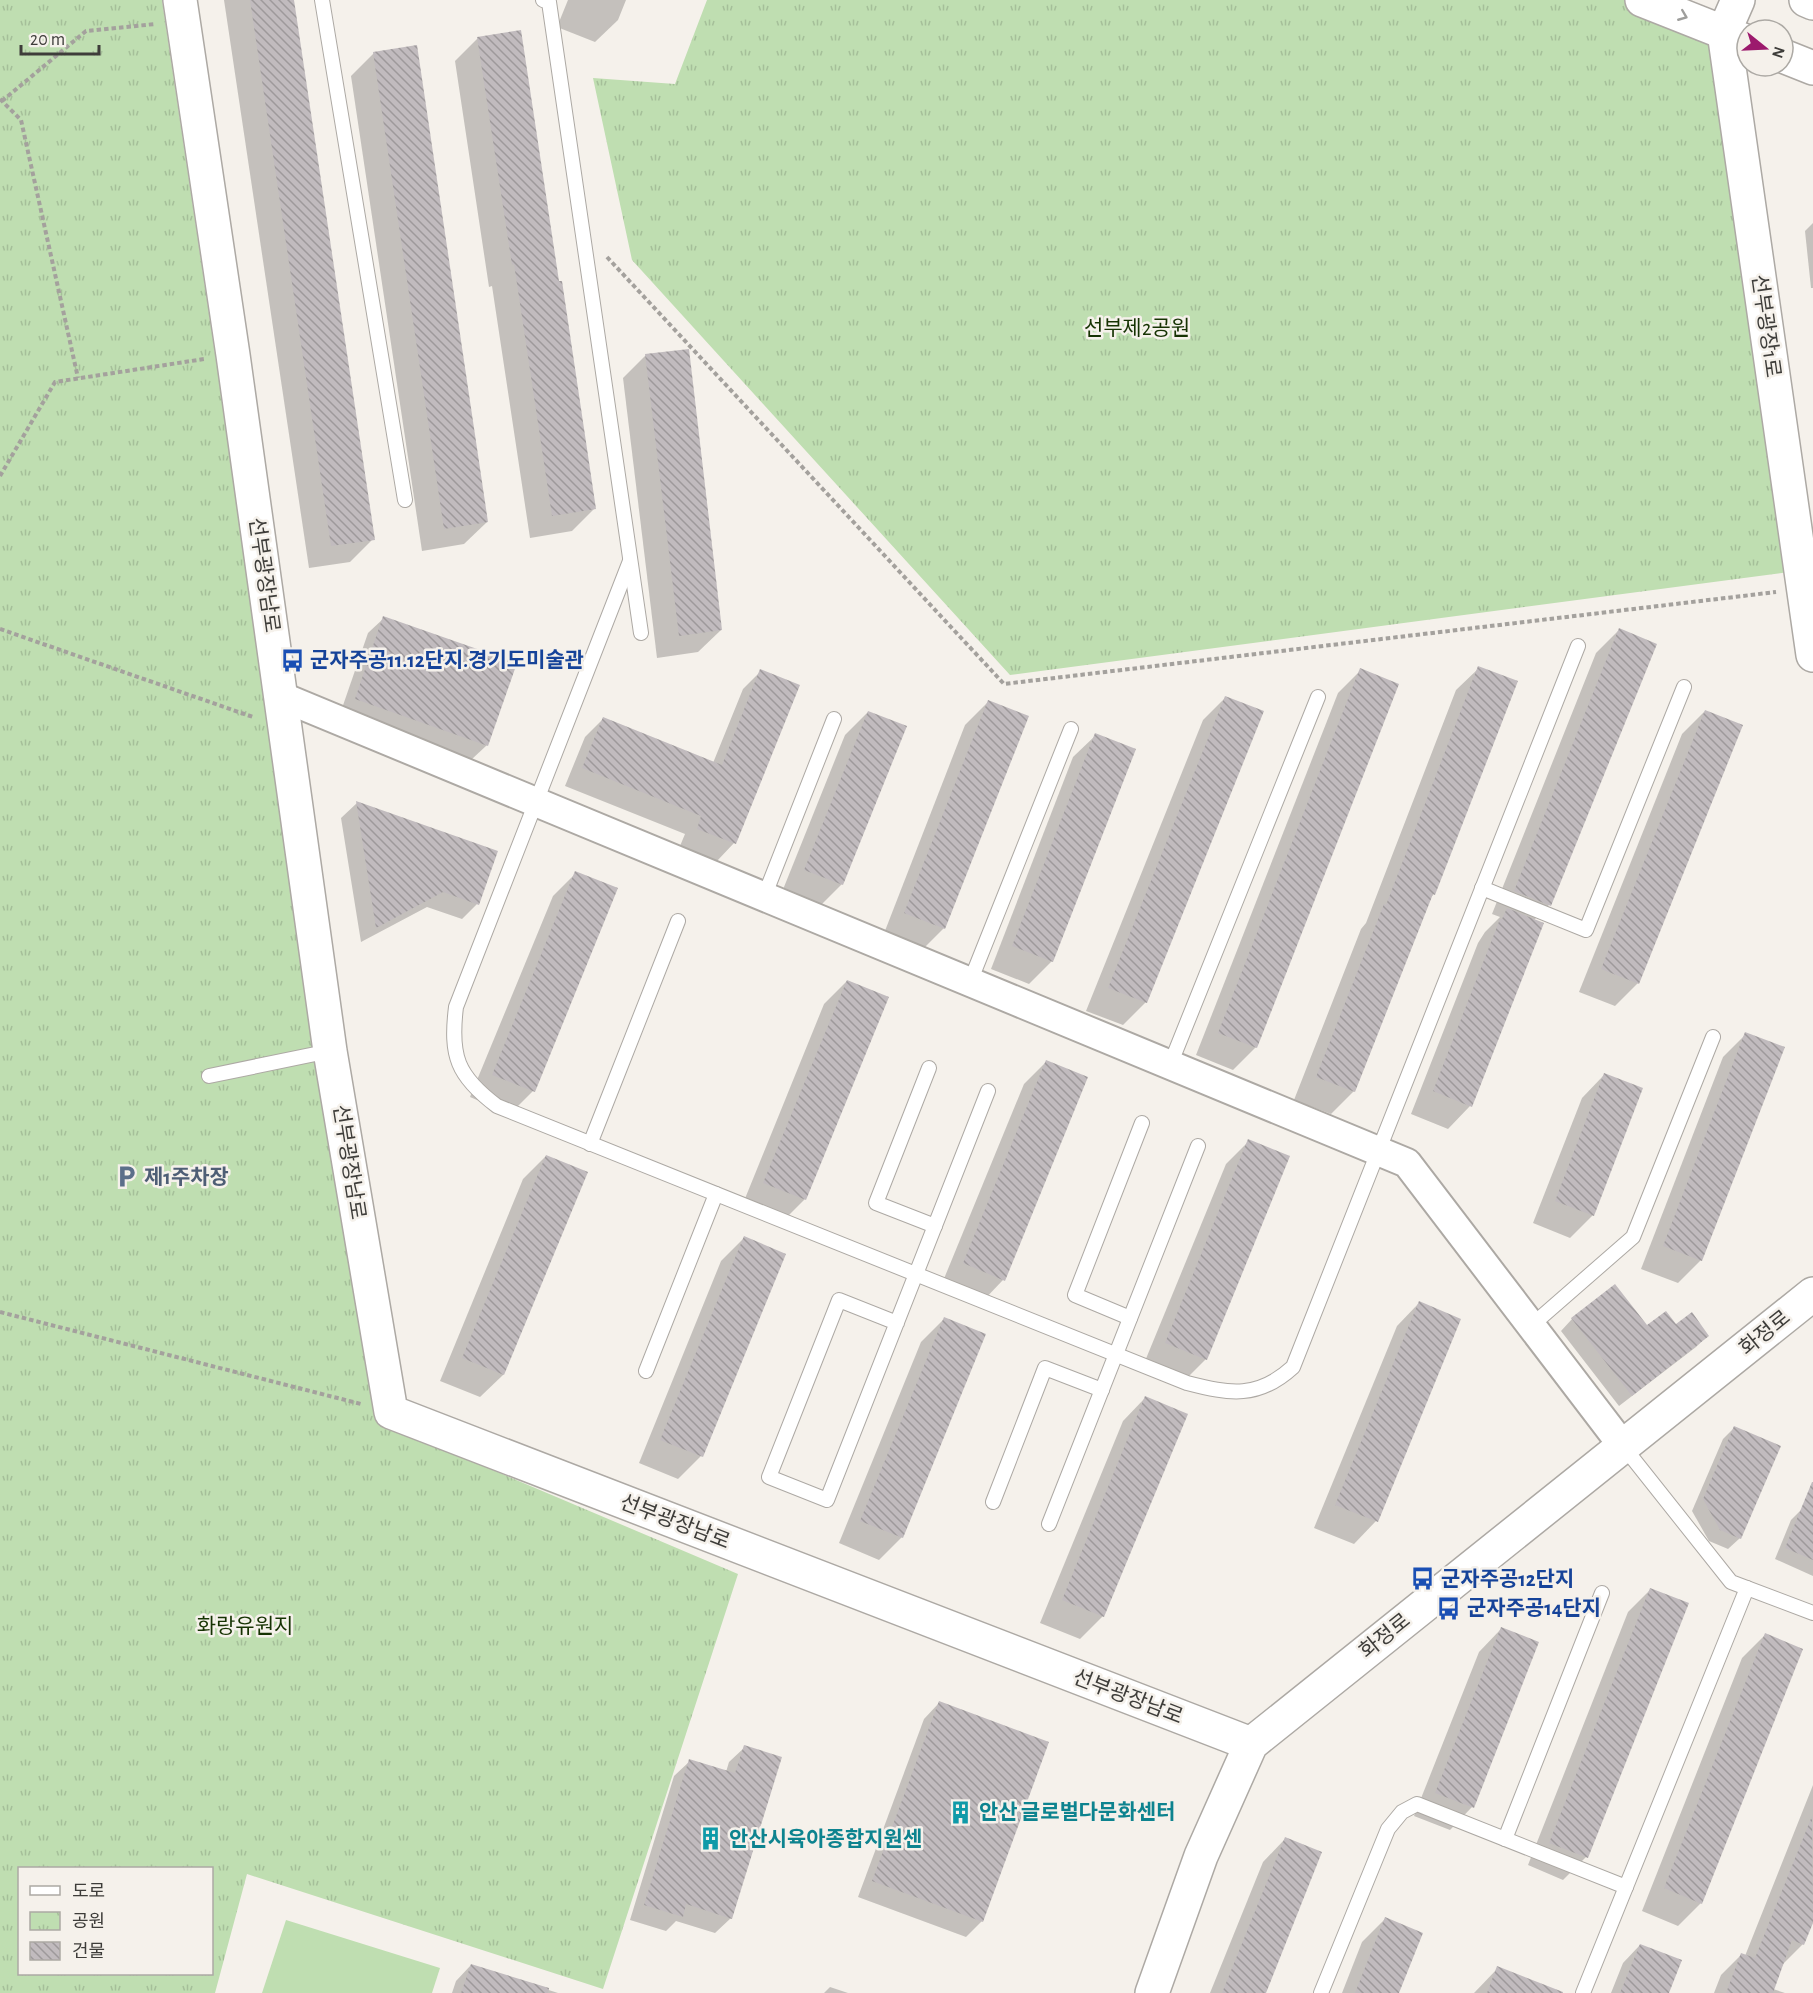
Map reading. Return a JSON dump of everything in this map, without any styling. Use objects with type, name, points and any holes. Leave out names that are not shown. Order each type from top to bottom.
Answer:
[{"type":"street","points":[[1642,0],[1735,37]]},
{"type":"street","points":[[1737,18],[1738,0]]},
{"type":"street","points":[[1806,0],[1813,3]]},
{"type":"street","name":"선부광장남로","points":[[182,10],[233,355],[330,1051],[391,1412],[1251,1744]]},
{"type":"street","points":[[1795,61],[1813,68]]},
{"type":"street","name":"선부광장1로","points":[[1741,78],[1808,588],[1813,655]]},
{"type":"street","points":[[280,696],[1407,1162],[1623,1446]]},
{"type":"street","name":"화정로","points":[[1152,1993],[1201,1856],[1251,1744],[1813,1294]]},
{"type":"lane","points":[[322,0],[405,500]]},
{"type":"lane","points":[[547,1],[641,633]]},
{"type":"lane","points":[[630,561],[456,1007],[453,1035],[458,1060],[467,1079],[497,1106],[1116,1355],[1187,1383],[1213,1390],[1238,1392],[1259,1389],[1278,1382],[1293,1367],[1578,646]]},
{"type":"lane","points":[[1482,888],[1586,930],[1684,687]]},
{"type":"lane","points":[[1170,1065],[1318,696]]},
{"type":"lane","points":[[764,897],[834,719]]},
{"type":"lane","points":[[970,982],[1071,729]]},
{"type":"lane","points":[[590,1144],[678,921]]},
{"type":"lane","points":[[1531,1326],[1633,1237],[1713,1037]]},
{"type":"lane","points":[[209,1076],[330,1051]]},
{"type":"lane","points":[[929,1068],[876,1203],[935,1226]]},
{"type":"lane","points":[[897,1323],[839,1300],[769,1477],[827,1500],[897,1323],[988,1091]]},
{"type":"lane","points":[[1130,1318],[1075,1296],[1142,1124]]},
{"type":"lane","points":[[1049,1524],[1198,1146]]},
{"type":"lane","points":[[646,1371],[716,1194]]},
{"type":"lane","points":[[993,1502],[1046,1368],[1101,1390]]},
{"type":"lane","points":[[1623,1446],[1731,1582],[1813,1613]]},
{"type":"lane","points":[[1583,1993],[1747,1588]]},
{"type":"lane","points":[[1505,1839],[1602,1593]]},
{"type":"lane","points":[[1321,1993],[1388,1830],[1402,1812],[1417,1804],[1626,1887]]},
{"type":"path","points":[[78,378],[21,120],[1,100],[86,31],[182,10]]},
{"type":"path","points":[[582,231],[1004,684],[1808,588]]},
{"type":"path","points":[[0,476],[55,382],[233,355]]},
{"type":"path","points":[[0,629],[285,728]]},
{"type":"path","points":[[0,1312],[391,1412]]},
{"type":"green space","name":"화랑유원지","points":[[0,0],[162,0],[375,1420],[738,1574],[603,1989],[247,1874],[215,1993],[0,1993]]},
{"type":"green space","name":"선부제2공원","points":[[707,0],[1629,0],[1716,34],[1797,571],[1010,675],[632,260],[593,78],[675,84]]},
{"type":"green space","points":[[286,1920],[440,1968],[432,1993],[262,1993]]},
{"type":"building","points":[[250,0],[294,0],[375,540],[331,546]]},
{"type":"building","points":[[521,30],[596,509],[552,516],[477,37]]},
{"type":"building","points":[[417,45],[488,522],[444,529],[373,52]]},
{"type":"building","points":[[689,349],[722,630],[679,636],[645,354]]},
{"type":"building","points":[[383,616],[517,663],[488,746],[355,699]]},
{"type":"building","points":[[1619,628],[1657,644],[1551,906],[1514,891]]},
{"type":"building","points":[[1478,666],[1518,681],[1355,1092],[1316,1077],[1384,904],[1386,905]]},
{"type":"building","points":[[1360,668],[1399,684],[1257,1048],[1218,1033]]},
{"type":"building","points":[[760,669],[800,685],[736,844],[697,829],[701,816],[582,768],[603,717],[722,765]]},
{"type":"building","points":[[1225,696],[1264,711],[1147,1003],[1108,988]]},
{"type":"building","points":[[988,700],[1029,716],[945,929],[904,913]]},
{"type":"building","points":[[1705,710],[1743,725],[1639,984],[1601,969]]},
{"type":"building","points":[[868,711],[907,726],[843,885],[804,870]]},
{"type":"building","points":[[1095,733],[1136,749],[1053,962],[1012,946]]},
{"type":"building","points":[[356,801],[498,851],[479,905],[443,892],[376,928]]},
{"type":"building","points":[[575,871],[618,888],[535,1092],[492,1075]]},
{"type":"building","points":[[1507,908],[1544,923],[1472,1107],[1433,1091],[1500,919]]},
{"type":"building","points":[[847,980],[889,997],[806,1200],[763,1183]]},
{"type":"building","points":[[1745,1032],[1785,1047],[1702,1261],[1663,1246]]},
{"type":"building","points":[[1046,1060],[1088,1077],[1005,1281],[963,1263]]},
{"type":"building","points":[[1604,1073],[1643,1088],[1594,1216],[1555,1201]]},
{"type":"building","points":[[1248,1139],[1290,1156],[1207,1360],[1165,1343]]},
{"type":"building","points":[[546,1155],[588,1172],[504,1375],[462,1358]]},
{"type":"building","points":[[744,1236],[786,1254],[703,1457],[660,1440]]},
{"type":"building","points":[[1615,1284],[1647,1325],[1666,1311],[1676,1324],[1692,1312],[1709,1336],[1632,1396],[1571,1318]]},
{"type":"building","points":[[1419,1301],[1461,1319],[1378,1522],[1335,1505]]},
{"type":"building","points":[[944,1317],[986,1334],[903,1538],[860,1521]]},
{"type":"building","points":[[1145,1396],[1188,1414],[1104,1617],[1062,1600]]},
{"type":"building","points":[[1734,1426],[1781,1446],[1741,1539],[1720,1530],[1703,1499]]},
{"type":"building","points":[[1813,1482],[1813,1560],[1785,1548]]},
{"type":"building","points":[[1650,1588],[1689,1603],[1588,1858],[1549,1843]]},
{"type":"building","points":[[1501,1627],[1539,1642],[1474,1808],[1435,1793]]},
{"type":"building","points":[[1765,1633],[1803,1649],[1702,1904],[1664,1888]]},
{"type":"building","name":"안산 글로벌다문화센터","points":[[939,1701],[1049,1742],[983,1922],[872,1881]]},
{"type":"building","name":"안산시육아종합지원센","points":[[744,1745],[782,1757],[732,1919],[686,1904],[683,1917],[644,1905],[689,1759],[735,1773]]},
{"type":"building","points":[[1812,1816],[1813,1923],[1804,1945],[1792,1940],[1773,1993],[1726,1993],[1741,1953],[1755,1958]]},
{"type":"building","points":[[1285,1837],[1322,1852],[1266,1993],[1222,1993]]},
{"type":"building","points":[[1385,1917],[1423,1933],[1399,1993],[1355,1993]]},
{"type":"building","points":[[1640,1944],[1682,1960],[1669,1993],[1620,1993]]},
{"type":"building","points":[[471,1964],[549,1988],[548,1993],[461,1993]]},
{"type":"building","points":[[1497,1966],[1563,1992],[1563,1993],[1487,1993]]},
{"type":"place","name":"군자주공11.12단지.경기도미술관","points":[[292,660]]},
{"type":"place","name":"제1주차장","points":[[126,1177]]},
{"type":"place","name":"군자주공12단지","points":[[1423,1579]]},
{"type":"place","name":"군자주공14단지","points":[[1449,1608]]},
{"type":"place","name":"안산 글로벌다문화센터","points":[[961,1812]]},
{"type":"place","name":"안산시육아종합지원센","points":[[711,1839]]}]
